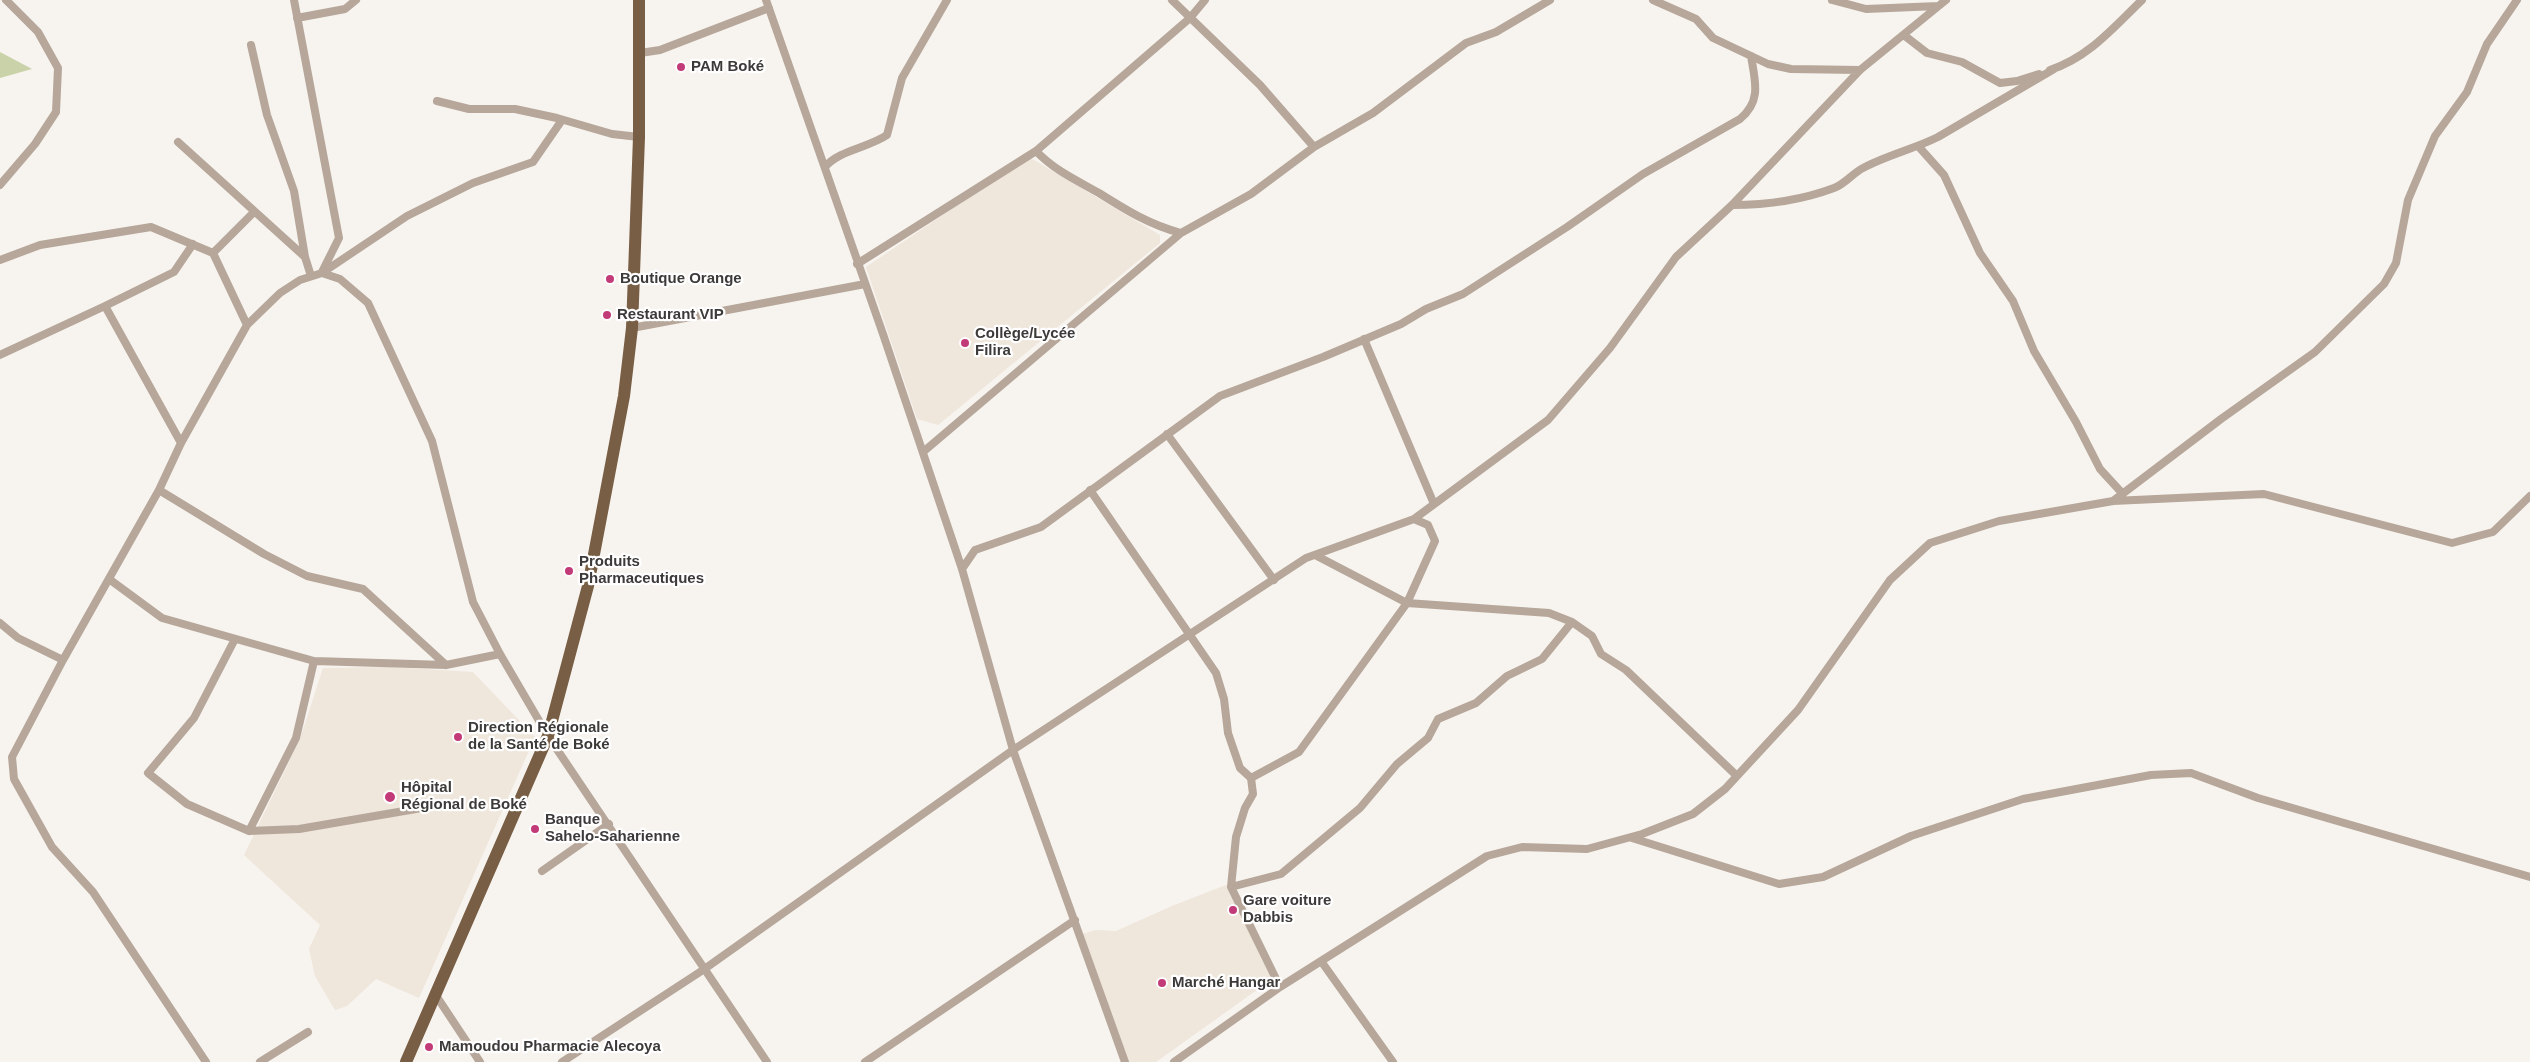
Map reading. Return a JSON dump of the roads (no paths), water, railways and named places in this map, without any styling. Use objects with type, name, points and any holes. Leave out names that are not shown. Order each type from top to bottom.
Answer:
[{"type":"highway","points":[[406,1062],[548,736],[588,586],[624,396],[632,328],[640,53],[639,0]]},
{"type":"street","points":[[0,185],[35,144],[56,112],[58,68],[38,32],[6,0]]},
{"type":"street","points":[[294,0],[339,238],[322,273]]},
{"type":"street","points":[[297,18],[345,10],[356,0]]},
{"type":"street","points":[[766,0],[962,569],[1013,750],[1124,1062]]},
{"type":"street","points":[[825,167],[831,159],[877,142],[887,135],[902,78],[947,0]]},
{"type":"street","points":[[1172,0],[1260,85],[1314,148]]},
{"type":"street","points":[[857,264],[1036,150],[1190,18],[1205,0]]},
{"type":"street","points":[[923,452],[1181,233],[1250,194],[1314,148],[1372,113],[1466,43],[1496,32],[1550,0]]},
{"type":"street","points":[[1653,0],[1696,19],[1713,38],[1768,64],[1791,69],[1860,70]]},
{"type":"street","points":[[1832,0],[1866,8],[1938,6]]},
{"type":"street","points":[[562,1062],[704,970],[1013,750],[1192,635],[1306,558],[1414,519],[1548,420],[1610,348],[1676,257],[1732,205],[1860,70],[1905,36],[1946,0]]},
{"type":"street","points":[[1905,36],[1927,53],[1962,62],[2000,83],[2017,81],[2077,60],[2100,39],[2112,32],[2142,0]]},
{"type":"street","points":[[2113,501],[2213,424],[2315,352],[2384,284],[2396,263],[2408,200],[2435,136],[2467,92],[2487,44],[2517,0]]},
{"type":"street","points":[[640,53],[660,50],[769,8]]},
{"type":"street","points":[[251,45],[267,115],[294,191],[305,257],[312,276]]},
{"type":"street","points":[[962,569],[975,550],[1041,526],[1220,396],[1364,339],[1463,294],[1567,227],[1644,174],[1740,119],[1750,111],[1756,90],[1751,56]]},
{"type":"street","points":[[1732,205],[1758,204],[1800,197],[1836,187],[1863,168],[1919,147],[2054,69]]},
{"type":"street","points":[[437,101],[470,109],[515,109],[612,134],[638,137]]},
{"type":"street","points":[[206,1062],[93,892],[52,846],[14,779],[12,757],[159,490],[181,443],[247,325],[280,293],[312,276],[322,273],[407,216],[473,183],[532,162],[562,120]]},
{"type":"street","points":[[178,142],[305,257]]},
{"type":"street","points":[[1919,147],[1944,175],[1980,253],[2013,301],[2034,351],[2076,422],[2100,469],[2122,494]]},
{"type":"street","points":[[1036,150],[1049,165],[1120,208],[1165,229],[1181,233]]},
{"type":"street","points":[[213,253],[254,212]]},
{"type":"street","points":[[0,260],[40,245],[150,228],[213,253],[247,325]]},
{"type":"street","points":[[0,355],[174,272],[193,244]]},
{"type":"street","points":[[322,273],[340,279],[368,303],[432,441],[473,602],[500,654],[548,736],[609,824],[704,970],[767,1062]]},
{"type":"street","points":[[632,328],[865,284]]},
{"type":"street","points":[[105,306],[181,443]]},
{"type":"street","points":[[1364,339],[1434,504]]},
{"type":"street","points":[[1167,434],[1274,580]]},
{"type":"street","points":[[159,490],[264,554],[307,576],[363,589],[446,665]]},
{"type":"street","points":[[1090,490],[1192,635],[1216,673],[1234,751],[1240,768],[1251,778],[1253,794],[1236,837],[1231,887],[1280,987]]},
{"type":"street","points":[[1174,1062],[1280,987],[1487,856],[1522,847],[1587,849],[1630,838],[1693,814],[1725,789],[1798,710],[1890,580],[1930,544],[1998,521],[2113,501],[2264,494],[2452,543],[2493,532],[2530,496]]},
{"type":"street","points":[[1251,778],[1299,752],[1407,603],[1435,541],[1428,525],[1414,519]]},
{"type":"street","points":[[1315,555],[1407,603],[1549,613],[1572,622],[1592,636],[1601,654],[1626,670],[1737,776]]},
{"type":"street","points":[[109,579],[162,618],[314,661],[446,665],[500,654]]},
{"type":"street","points":[[1231,887],[1281,874],[1360,808],[1397,764],[1428,738],[1438,719],[1476,703],[1507,676],[1542,659],[1572,622]]},
{"type":"street","points":[[0,624],[18,638],[64,660]]},
{"type":"street","points":[[235,639],[194,718],[148,773],[187,804],[249,831],[299,829],[445,804]]},
{"type":"street","points":[[249,831],[296,738],[314,661]]},
{"type":"street","points":[[1630,838],[1779,884],[1823,877],[1911,836],[2023,799],[2151,775],[2191,773],[2258,798],[2530,877]]},
{"type":"street","points":[[542,872],[609,824]]},
{"type":"street","points":[[865,1062],[1075,920]]},
{"type":"street","points":[[1320,961],[1393,1062]]},
{"type":"street","points":[[435,994],[480,1062]]},
{"type":"street","points":[[260,1062],[308,1032]]},
{"type":"place","name":"PAM Boké","points":[[681,67]]},
{"type":"place","name":"Boutique Orange","points":[[610,279]]},
{"type":"place","name":"Restaurant VIP","points":[[607,315]]},
{"type":"place","name":"Collège/Lycée Filira","points":[[965,343]]},
{"type":"place","name":"Produits Pharmaceutiques","points":[[569,571]]},
{"type":"place","name":"Direction Régionale de la Santé de Boké","points":[[458,737]]},
{"type":"place","name":"Hôpital Régional de Boké","points":[[390,797]]},
{"type":"place","name":"Banque Sahelo-Saharienne","points":[[535,829]]},
{"type":"place","name":"Gare voiture Dabbis","points":[[1233,910]]},
{"type":"place","name":"Marché Hangar","points":[[1162,983]]},
{"type":"place","name":"Mamoudou Pharmacie Alecoya","points":[[429,1047]]}]
